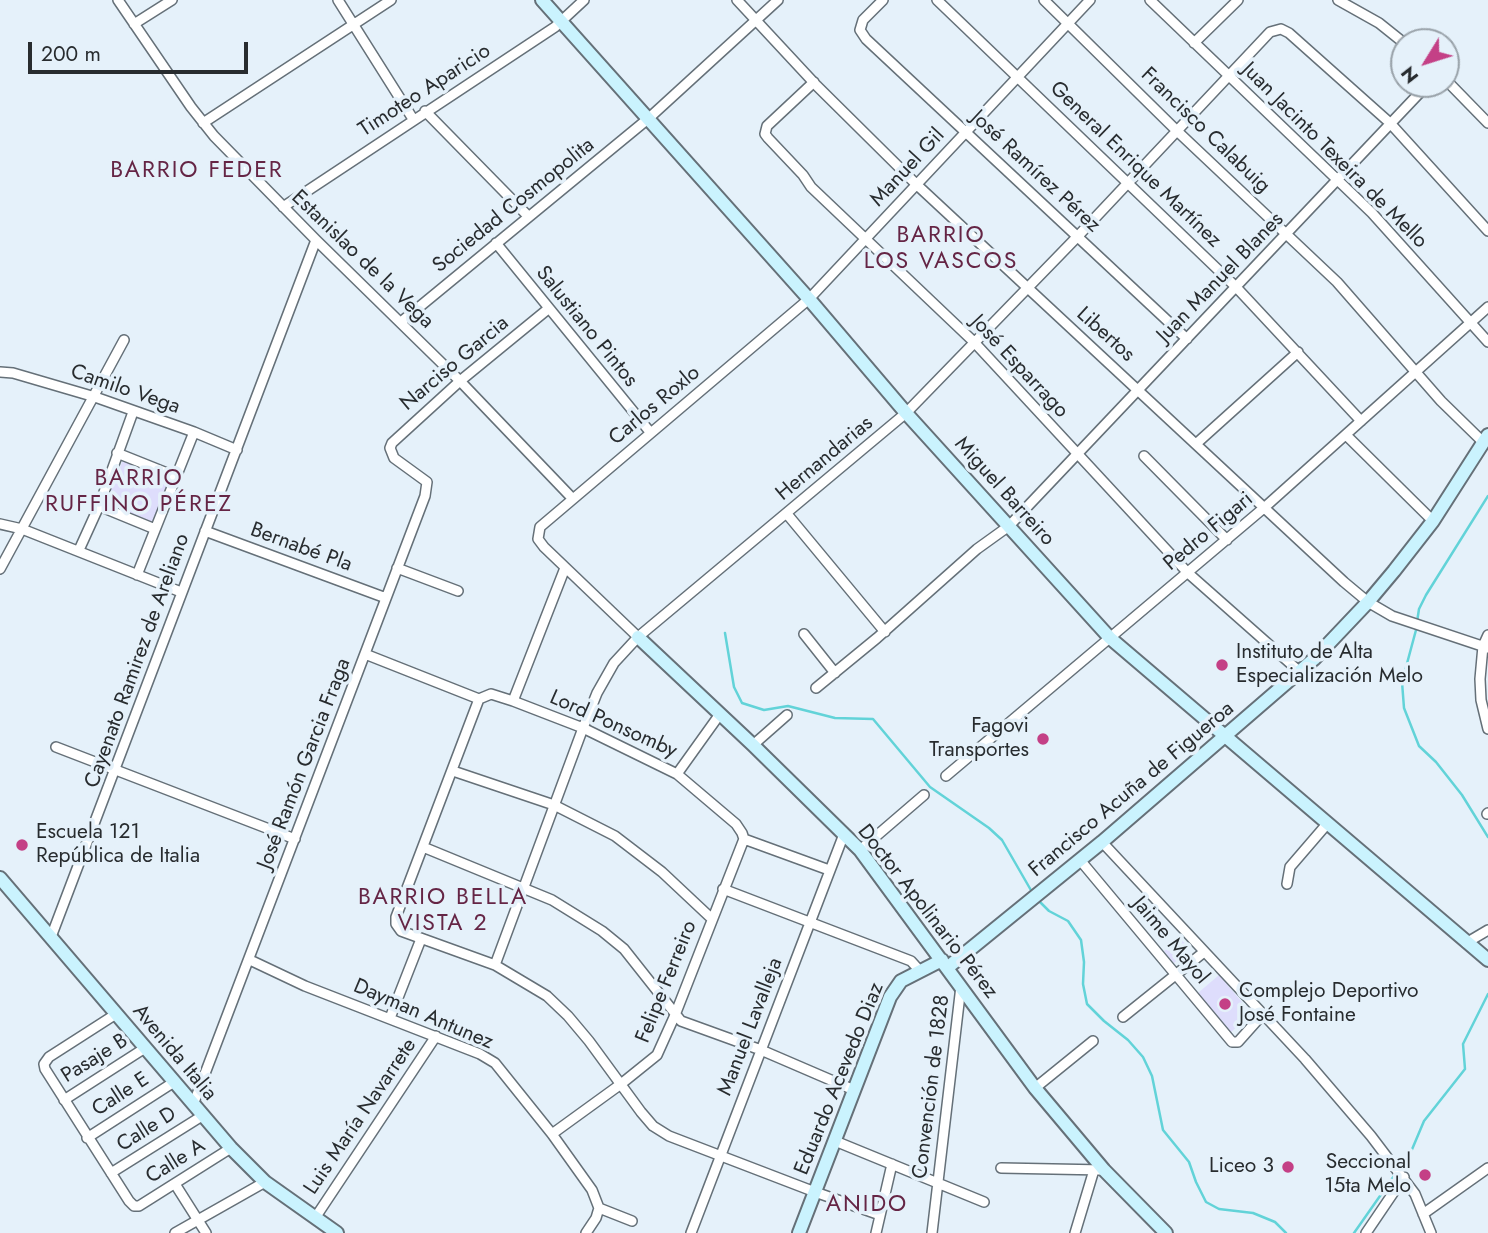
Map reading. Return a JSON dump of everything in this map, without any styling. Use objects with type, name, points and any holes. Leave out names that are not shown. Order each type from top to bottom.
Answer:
[{"type":"street","name":"Estanislao de la Vega","points":[[118,0],[203,123],[283,207],[460,381],[572,498]]},
{"type":"street","points":[[134,24],[172,0]]},
{"type":"street","points":[[338,0],[413,119]]},
{"type":"street","points":[[203,123],[391,0]]},
{"type":"street","name":"Miguel Barreiro","points":[[542,0],[809,299],[906,413],[1110,638],[1488,960]]},
{"type":"street","name":"Timoteo Aparicio","points":[[283,207],[562,21],[584,0]]},
{"type":"street","name":"Libertos","points":[[737,0],[916,184],[1368,602],[1414,625],[1486,647]]},
{"type":"street","name":"Sociedad Cosmopolita","points":[[401,322],[649,118],[778,0]]},
{"type":"street","name":"José Ramírez Pérez","points":[[883,0],[863,20],[860,30],[866,39],[1187,339]]},
{"type":"street","name":"General Enrique Martínez","points":[[937,0],[1236,287],[1361,421]]},
{"type":"street","name":"Francisco Calabuig","points":[[1044,0],[1176,130],[1337,282],[1415,372],[1486,439]]},
{"type":"street","name":"Manuel Gil","points":[[809,299],[1090,0]]},
{"type":"street","name":"Juan Jacinto Texeira de Mello","points":[[1150,0],[1373,213],[1488,342]]},
{"type":"street","points":[[1194,43],[1237,0]]},
{"type":"street","points":[[1338,0],[1390,32]]},
{"type":"street","name":"Hernandarias","points":[[495,965],[583,728],[605,676],[614,663],[638,637],[906,413],[1270,32],[1281,29],[1289,33],[1390,123]]},
{"type":"street","name":"José Esparrago","points":[[814,82],[767,126],[765,134],[811,187],[974,342],[1188,573],[1300,672]]},
{"type":"street","points":[[1460,94],[1488,123]]},
{"type":"street","name":"Juan Manuel Blanes","points":[[816,688],[885,632],[955,567],[1009,526],[1414,98]]},
{"type":"street","points":[[425,111],[528,216]]},
{"type":"street","points":[[1390,123],[1488,230]]},
{"type":"street","name":"Cayenato Ramirez de Areliano","points":[[51,937],[316,240]]},
{"type":"street","name":"Salustiano Pintos","points":[[496,243],[650,432]]},
{"type":"street","name":"Carlos Roxlo","points":[[544,547],[538,539],[540,527],[809,299]]},
{"type":"street","name":"Pedro Figari","points":[[946,776],[1227,540],[1488,307]]},
{"type":"street","name":"Narciso Garcia","points":[[390,449],[396,438],[460,381],[548,309]]},
{"type":"street","points":[[0,569],[124,340]]},
{"type":"street","points":[[1197,443],[1297,352]]},
{"type":"street","name":"Camilo Vega","points":[[0,372],[13,373],[94,397],[237,450]]},
{"type":"street","points":[[79,550],[99,506],[133,412]]},
{"type":"street","points":[[137,575],[194,432]]},
{"type":"street","points":[[1346,435],[1433,521]]},
{"type":"street","name":"Francisco Acuña de Figueroa","points":[[944,964],[1102,842],[1300,672],[1368,602],[1433,521],[1486,439]]},
{"type":"street","name":"José Ramón Garcia Fraga","points":[[194,1105],[428,487],[423,478],[394,458],[390,449]]},
{"type":"street","points":[[117,453],[177,477]]},
{"type":"street","points":[[1144,456],[1227,540]]},
{"type":"street","points":[[99,506],[155,529]]},
{"type":"street","points":[[787,514],[885,632]]},
{"type":"street","points":[[0,524],[22,529],[79,550],[181,592]]},
{"type":"street","name":"Bernabé Pla","points":[[205,531],[386,598]]},
{"type":"street","name":"Doctor Apolinario Pérez","points":[[544,547],[860,850],[1035,1088],[1099,1170],[1166,1233]]},
{"type":"street","points":[[397,568],[458,591]]},
{"type":"street","points":[[513,701],[565,568]]},
{"type":"street","points":[[804,634],[835,673]]},
{"type":"street","points":[[1488,635],[1480,679],[1481,700],[1488,729]]},
{"type":"street","name":"Lord Ponsomby","points":[[365,654],[479,699],[491,694],[583,728],[677,774],[736,824],[744,839]]},
{"type":"street","points":[[479,699],[396,917],[396,924],[401,931],[495,965],[547,996],[568,1016],[653,1126],[669,1136],[880,1214]]},
{"type":"street","points":[[677,774],[720,715]]},
{"type":"street","points":[[753,745],[787,715]]},
{"type":"street","points":[[56,747],[295,839]]},
{"type":"street","points":[[453,771],[554,805],[615,836],[662,872],[711,918]]},
{"type":"street","points":[[860,850],[924,795]]},
{"type":"street","points":[[1287,884],[1290,867],[1327,824]]},
{"type":"street","name":"Manuel Lavalleja","points":[[691,1233],[844,834]]},
{"type":"street","points":[[744,839],[829,870]]},
{"type":"street","name":"Felipe Ferreiro","points":[[552,1134],[657,1055],[744,839]]},
{"type":"street","points":[[1102,842],[1305,1059],[1404,1177],[1415,1194],[1431,1233]]},
{"type":"street","points":[[423,847],[524,887],[576,914],[624,949],[681,1021],[761,1050],[854,1090]]},
{"type":"street","name":"Jaime Mayol","points":[[1080,860],[1232,1042],[1236,1042],[1263,1014]]},
{"type":"street","name":"Avenida Italia","points":[[0,878],[231,1148],[265,1182],[337,1233]]},
{"type":"street","points":[[723,889],[911,961],[920,971]]},
{"type":"street","points":[[1466,943],[1488,930]]},
{"type":"street","name":"Luis María Navarrete","points":[[390,1018],[421,939]]},
{"type":"street","points":[[1123,1017],[1204,952]]},
{"type":"street","name":"Dayman Antunez","points":[[250,961],[305,986],[480,1054],[495,1063],[552,1134],[592,1190],[599,1208]]},
{"type":"street","name":"Eduardo Acevedo Diaz","points":[[799,1233],[896,986],[920,971],[944,964]]},
{"type":"street","name":"Convención de 1828","points":[[932,1233],[961,986]]},
{"type":"street","points":[[111,1173],[45,1069],[46,1060],[116,1014]]},
{"type":"street","name":"Luis María Navarrete","points":[[315,1218],[436,1036]]},
{"type":"street","points":[[1035,1088],[1093,1041]]},
{"type":"street","name":"Pasaje B","points":[[64,1100],[145,1048]]},
{"type":"street","name":"Calle E","points":[[87,1138],[174,1082]]},
{"type":"street","name":"Calle D","points":[[111,1173],[202,1116]]},
{"type":"street","points":[[835,1141],[984,1202]]},
{"type":"street","name":"Calle A","points":[[111,1173],[128,1201],[139,1206],[231,1148]]},
{"type":"street","points":[[876,1233],[892,1164]]},
{"type":"street","points":[[1001,1168],[1099,1170],[1075,1233]]},
{"type":"street","points":[[1423,1214],[1488,1168]]},
{"type":"street","points":[[1366,1233],[1404,1177]]},
{"type":"street","points":[[175,1233],[265,1182]]},
{"type":"street","points":[[175,1184],[206,1233]]},
{"type":"street","points":[[586,1233],[599,1208],[632,1220]]},
{"type":"shaded area","points":[[123,460],[171,481],[153,524],[106,502]]},
{"type":"shaded area","points":[[1180,938],[1190,949],[1174,963],[1164,951]]},
{"type":"shaded area","name":"Complejo Deportivo José Fontaine","points":[[1219,975],[1252,1014],[1231,1032],[1198,993]]},
{"type":"waterway","points":[[1417,622],[1419,609],[1426,595],[1488,496]]},
{"type":"waterway","points":[[1416,630],[1402,682],[1404,708],[1419,746],[1436,762],[1462,795],[1488,837]]},
{"type":"waterway","points":[[725,633],[734,687],[742,703],[764,710],[788,706],[835,718],[873,719],[930,787],[1002,840],[1032,892]]},
{"type":"waterway","points":[[1038,900],[1049,911],[1068,921],[1081,940],[1083,984],[1087,1004],[1143,1057],[1152,1076],[1163,1130],[1189,1162],[1206,1202],[1219,1209],[1253,1213],[1275,1222],[1286,1233]]},
{"type":"waterway","points":[[1405,1166],[1424,1121],[1465,1069],[1463,1044],[1488,994]]},
{"type":"waterway","points":[[1354,1233],[1394,1176]]},
{"type":"place","name":"Instituto de Alta Especialización Melo","points":[[1222,665]]},
{"type":"place","name":"Fagovi Transportes","points":[[1043,739]]},
{"type":"place","name":"Escuela 121 República de Italia","points":[[22,845]]},
{"type":"place","name":"Complejo Deportivo José Fontaine","points":[[1225,1004]]},
{"type":"place","name":"Liceo 3","points":[[1288,1167]]},
{"type":"place","name":"Seccional 15ta Melo","points":[[1425,1175]]},
{"type":"district","name":"BARRIO FEDER","points":[[197,171]]},
{"type":"district","name":"BARRIO LOS VASCOS","points":[[941,249]]},
{"type":"district","name":"BARRIO RUFFINO PÉREZ","points":[[139,492]]},
{"type":"district","name":"BARRIO BELLA VISTA 2","points":[[443,911]]},
{"type":"district","name":"ANIDO","points":[[867,1205]]}]
